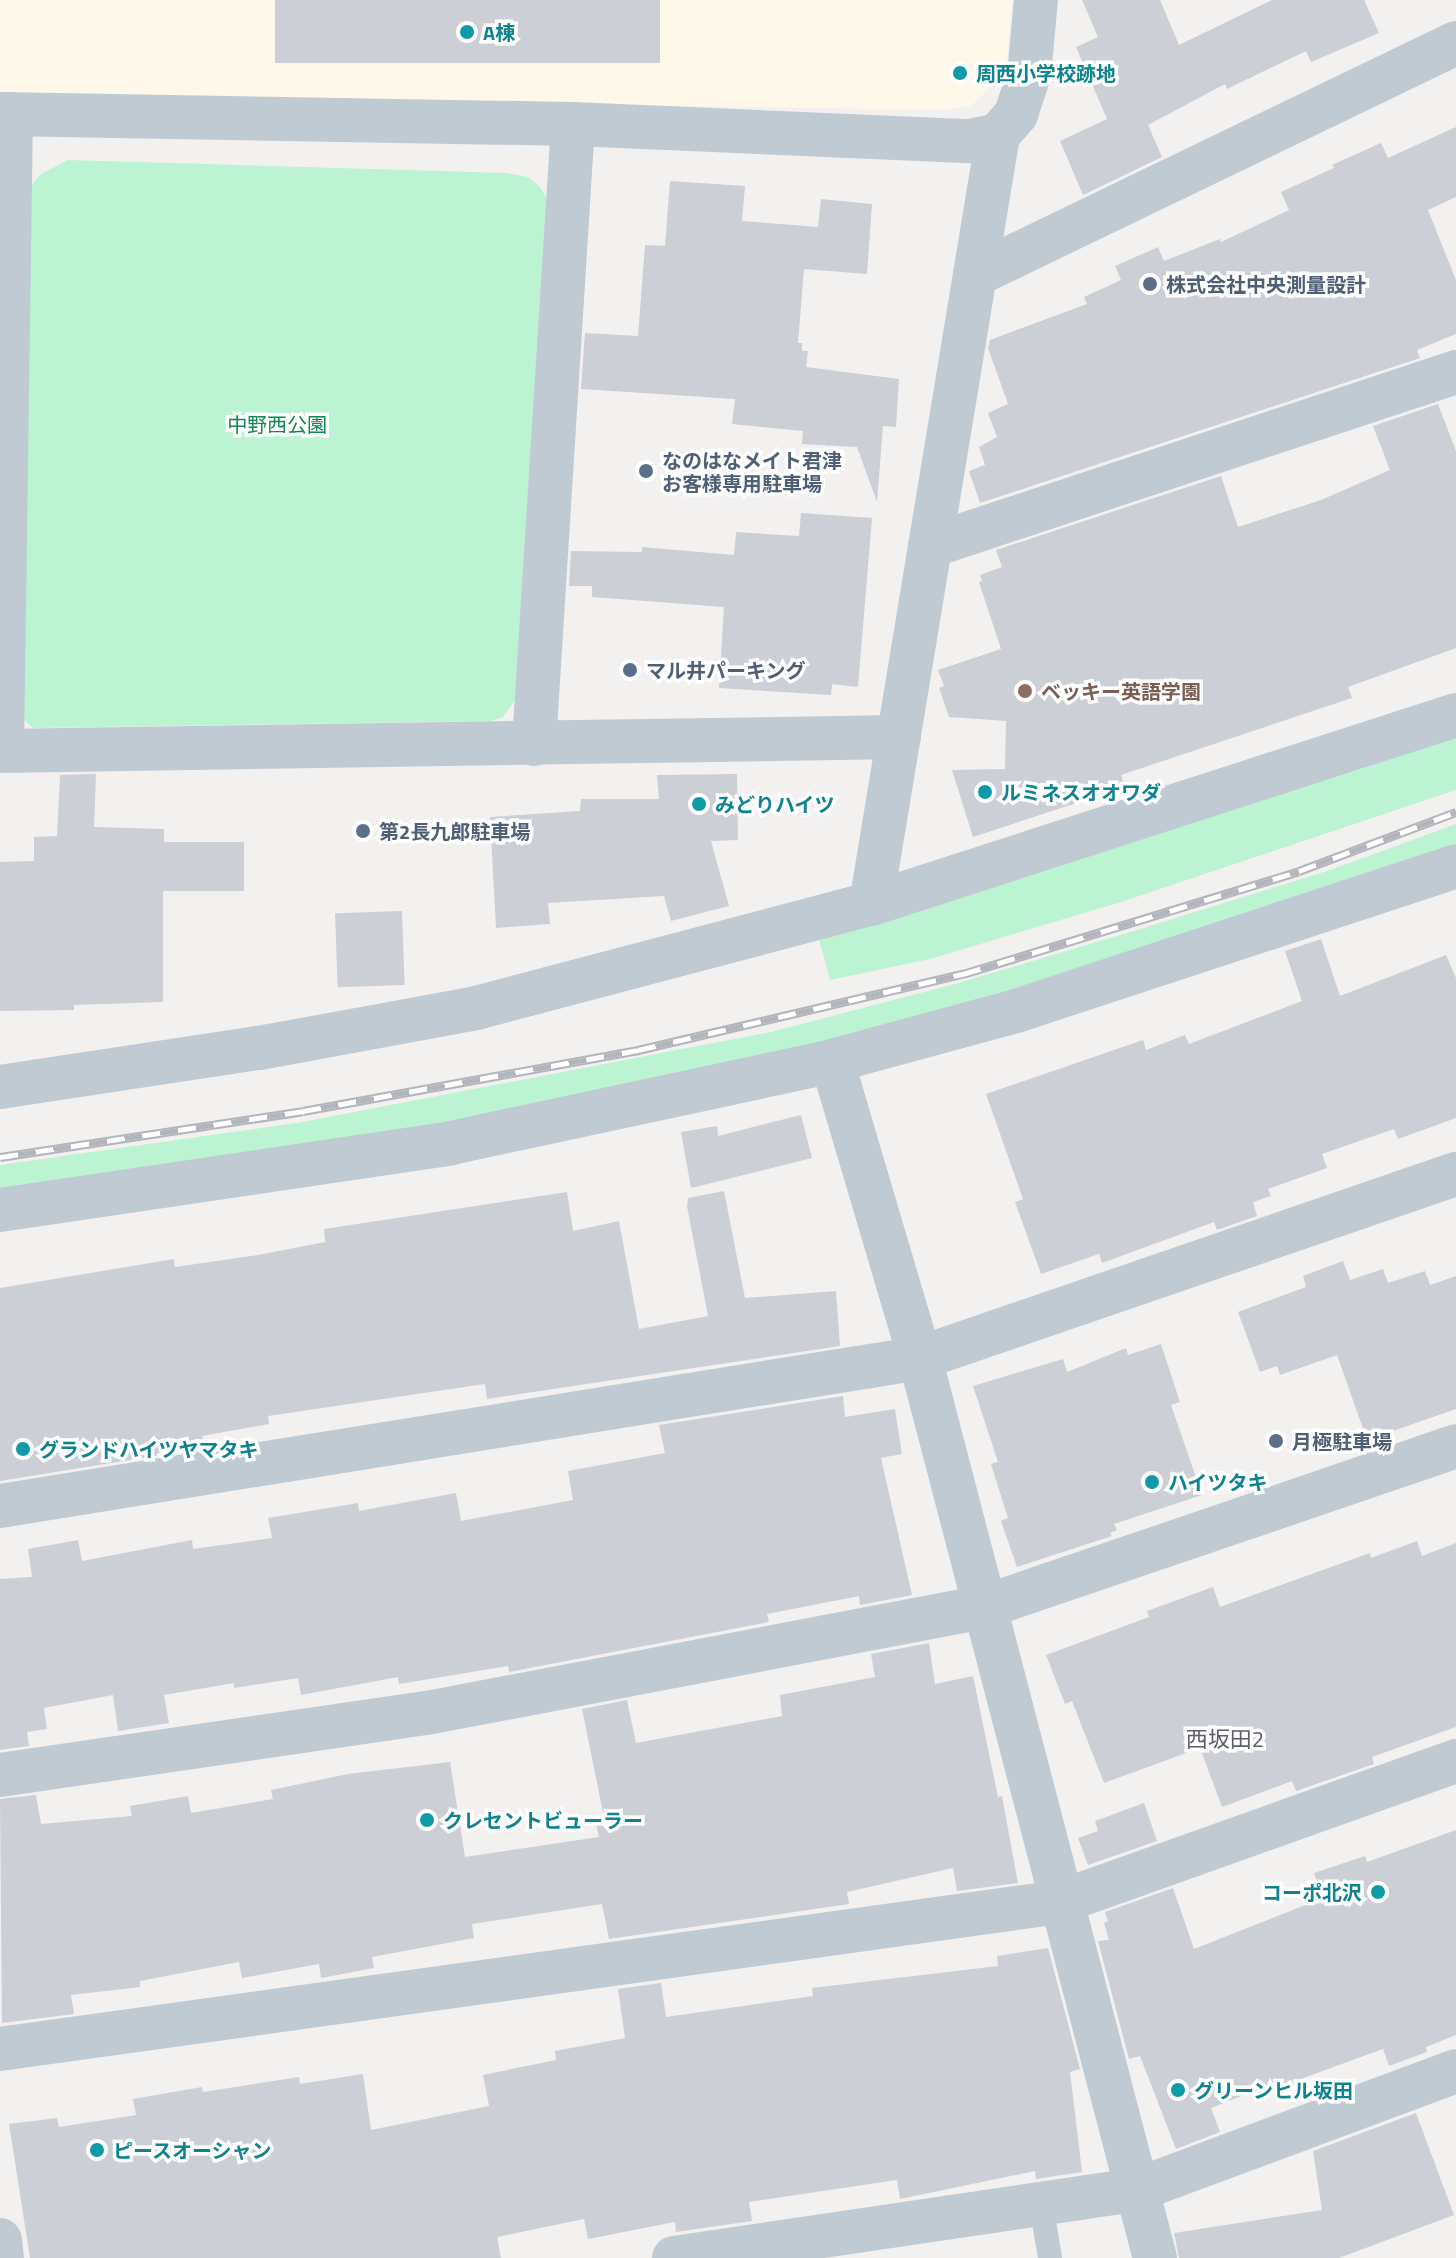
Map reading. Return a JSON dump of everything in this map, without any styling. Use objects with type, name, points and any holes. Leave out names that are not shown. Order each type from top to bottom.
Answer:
[{"type":"street","points":[[871,904],[998,135],[1016,114],[1029,75],[1036,0]]},
{"type":"street","points":[[975,275],[1456,43]]},
{"type":"street","points":[[899,737],[1,750],[6,114],[573,124],[970,141],[998,135]]},
{"type":"street","points":[[534,744],[573,124]]},
{"type":"street","points":[[930,546],[1455,377]]},
{"type":"street","points":[[0,1087],[259,1048],[476,1008],[871,904],[1456,715]]},
{"type":"street","points":[[0,1210],[451,1143],[832,1061],[1016,1011],[1456,866]]},
{"type":"street","points":[[832,1061],[920,1358],[1155,2258]]},
{"type":"street","points":[[0,1506],[920,1358],[1456,1174]]},
{"type":"street","points":[[0,1775],[432,1712],[984,1607],[1456,1446]]},
{"type":"street","points":[[0,2049],[1060,1902],[1456,1761]]},
{"type":"street","points":[[674,2258],[1139,2189],[1456,2071]]},
{"type":"street","points":[[0,2240],[2,2258]]},
{"type":"lane","points":[[1041,2204],[1050,2258]]},
{"type":"shaded area","points":[[0,0],[1012,0],[1006,72],[971,106],[940,110],[0,95]]},
{"type":"green space","name":"中野西公園","points":[[68,160],[507,173],[528,177],[540,187],[549,202],[515,700],[503,717],[491,721],[33,728],[26,722],[22,715],[25,192],[41,174]]},
{"type":"green space","points":[[1456,736],[1456,790],[1121,902],[930,959],[830,980],[818,936],[1359,770]]},
{"type":"green space","points":[[1456,824],[1456,850],[1213,932],[802,1049],[419,1131],[0,1196],[0,1165],[297,1123],[771,1032],[955,984],[1137,930],[1330,870]]},
{"type":"building","name":"A棟","points":[[275,0],[660,0],[660,63],[275,63]]},
{"type":"building","points":[[1082,0],[1160,0],[1179,45],[1272,0],[1364,0],[1379,33],[1311,62],[1306,51],[1227,89],[1225,84],[1148,125],[1162,157],[1083,195],[1060,141],[1107,119],[1076,47],[1098,37]]},
{"type":"building","points":[[1456,127],[1456,197],[1428,210],[1456,280],[1456,334],[1417,350],[1420,358],[980,503],[969,471],[985,465],[979,447],[997,437],[988,413],[1008,404],[988,348],[990,340],[1087,304],[1084,297],[1121,280],[1115,266],[1158,247],[1164,261],[1220,239],[1221,242],[1289,210],[1281,192],[1334,168],[1332,165],[1381,143],[1388,158]]},
{"type":"building","points":[[670,181],[745,186],[742,221],[818,227],[821,199],[872,204],[867,274],[804,269],[798,343],[802,343],[802,351],[808,351],[806,367],[899,379],[896,427],[883,426],[877,502],[857,447],[802,444],[803,431],[732,424],[735,399],[581,389],[585,333],[638,336],[645,245],[665,246]]},
{"type":"building","points":[[1438,404],[1456,451],[1456,648],[1348,687],[1352,698],[1121,775],[1125,787],[973,837],[952,770],[1005,769],[1006,721],[949,717],[939,688],[944,686],[938,670],[1001,649],[979,582],[982,581],[980,575],[1002,567],[996,550],[1221,476],[1238,527],[1321,500],[1390,470],[1373,426]]},
{"type":"building","points":[[801,513],[872,518],[858,687],[832,684],[831,695],[719,688],[724,607],[592,597],[592,586],[569,586],[571,551],[642,552],[642,547],[734,555],[736,532],[799,536]]},
{"type":"building","points":[[96,774],[94,827],[164,829],[164,842],[244,842],[244,891],[163,891],[163,1002],[74,1005],[74,1010],[0,1011],[0,862],[34,861],[34,837],[57,836],[60,775]]},
{"type":"building","points":[[737,774],[738,840],[711,841],[729,906],[671,921],[664,896],[548,903],[550,924],[496,928],[490,817],[580,811],[581,799],[659,799],[657,775]]},
{"type":"building","points":[[402,911],[405,985],[338,987],[335,913]]},
{"type":"building","points":[[1321,939],[1340,996],[1446,955],[1456,978],[1456,1118],[1398,1139],[1394,1129],[1322,1154],[1327,1168],[1268,1189],[1271,1196],[1253,1202],[1257,1216],[1217,1230],[1214,1222],[1102,1263],[1099,1254],[1041,1274],[1015,1202],[1023,1199],[986,1094],[1143,1040],[1146,1050],[1185,1035],[1189,1044],[1302,1001],[1285,951]]},
{"type":"building","points":[[801,1115],[812,1158],[691,1188],[681,1132],[717,1126],[718,1136]]},
{"type":"building","points":[[724,1191],[745,1298],[836,1291],[840,1346],[487,1399],[485,1384],[268,1416],[269,1424],[202,1436],[204,1448],[0,1481],[0,1288],[174,1259],[175,1267],[258,1255],[325,1242],[324,1229],[567,1192],[573,1231],[619,1221],[639,1329],[708,1316],[688,1198]]},
{"type":"building","points":[[1343,1261],[1350,1280],[1383,1269],[1388,1283],[1425,1271],[1430,1285],[1456,1276],[1456,1409],[1367,1440],[1337,1355],[1280,1375],[1277,1366],[1260,1372],[1238,1312],[1306,1287],[1303,1276]]},
{"type":"building","points":[[1161,1344],[1180,1402],[1171,1405],[1202,1495],[1114,1524],[1117,1530],[1110,1533],[1112,1536],[1017,1567],[1001,1521],[1008,1518],[991,1464],[998,1462],[973,1386],[1063,1359],[1067,1372],[1126,1348],[1128,1355]]},
{"type":"building","points":[[843,1396],[845,1417],[895,1409],[902,1454],[881,1458],[912,1595],[860,1605],[859,1596],[767,1614],[769,1622],[509,1672],[508,1666],[399,1684],[398,1677],[301,1695],[298,1678],[234,1688],[234,1683],[164,1695],[169,1723],[118,1731],[113,1695],[44,1708],[47,1729],[27,1732],[29,1746],[0,1750],[0,1579],[32,1577],[28,1549],[78,1540],[82,1561],[192,1540],[193,1549],[272,1538],[268,1518],[358,1503],[359,1511],[456,1493],[461,1521],[573,1500],[568,1471],[665,1453],[659,1425]]},
{"type":"building","points":[[1417,1541],[1422,1556],[1456,1543],[1456,1727],[1372,1757],[1374,1764],[1296,1791],[1292,1781],[1222,1807],[1200,1748],[1104,1783],[1072,1701],[1065,1704],[1046,1655],[1149,1617],[1147,1611],[1213,1587],[1220,1607],[1370,1553],[1371,1558]]},
{"type":"building","points":[[929,1643],[935,1684],[973,1676],[998,1797],[1002,1796],[1018,1883],[957,1891],[953,1868],[847,1892],[849,1904],[609,1939],[602,1904],[472,1924],[474,1938],[372,1957],[374,1968],[321,1978],[319,1964],[242,1978],[239,1962],[140,1981],[140,1987],[71,1995],[74,2014],[2,2023],[0,1799],[36,1795],[41,1824],[132,1816],[130,1806],[188,1796],[191,1813],[273,1799],[271,1790],[348,1774],[450,1762],[465,1857],[599,1837],[596,1824],[605,1822],[582,1709],[627,1700],[636,1743],[782,1716],[780,1695],[875,1677],[871,1654]]},
{"type":"building","points":[[1144,1803],[1157,1841],[1088,1865],[1078,1838],[1098,1831],[1095,1821]]},
{"type":"building","points":[[1456,1830],[1456,2035],[1426,2047],[1427,2052],[1389,2066],[1383,2049],[1284,2085],[1282,2080],[1211,2108],[1220,2132],[1176,2149],[1140,2056],[1129,2059],[1098,1941],[1109,1940],[1104,1923],[1108,1921],[1105,1912],[1173,1888],[1194,1949],[1323,1898],[1314,1873],[1365,1856],[1367,1862]]},
{"type":"building","points":[[1048,1948],[1080,2069],[1070,2072],[1082,2172],[1036,2179],[1035,2171],[900,2199],[897,2180],[749,2202],[752,2221],[676,2232],[675,2222],[588,2239],[584,2219],[497,2237],[501,2258],[30,2258],[9,2124],[57,2118],[59,2127],[136,2115],[133,2099],[202,2087],[203,2092],[299,2077],[300,2084],[363,2074],[371,2130],[489,2106],[483,2075],[556,2060],[555,2051],[625,2038],[618,1989],[661,1983],[666,2017],[813,1996],[812,1988],[998,1966],[997,1956]]},
{"type":"building","points":[[1416,2113],[1454,2215],[1339,2258],[1179,2258],[1174,2233],[1322,2210],[1313,2151]]},
{"type":"railway","points":[[0,1157],[303,1111],[638,1050],[963,974],[1299,871],[1456,812]]},
{"type":"place","name":"A棟","points":[[467,32]]},
{"type":"place","name":"周西小学校跡地","points":[[960,73]]},
{"type":"place","name":"株式会社中央測量設計","points":[[1150,284]]},
{"type":"place","name":"なのはなメイト君津 お客様専用駐車場","points":[[646,471]]},
{"type":"place","name":"マル井パーキング","points":[[630,670]]},
{"type":"place","name":"ベッキー英語学園","points":[[1025,691]]},
{"type":"place","name":"ルミネスオオワダ","points":[[985,792]]},
{"type":"place","name":"みどりハイツ","points":[[699,804]]},
{"type":"place","name":"第2長九郎駐車場","points":[[363,831]]},
{"type":"place","name":"月極駐車場","points":[[1276,1441]]},
{"type":"place","name":"グランドハイツヤマタキ","points":[[23,1449]]},
{"type":"place","name":"ハイツタキ","points":[[1152,1482]]},
{"type":"place","name":"クレセントビューラー","points":[[427,1820]]},
{"type":"place","name":"コーポ北沢","points":[[1378,1892]]},
{"type":"place","name":"グリーンヒル坂田","points":[[1178,2090]]},
{"type":"place","name":"ピースオーシャン","points":[[97,2150]]},
{"type":"district","name":"西坂田2","points":[[1225,1740]]}]
